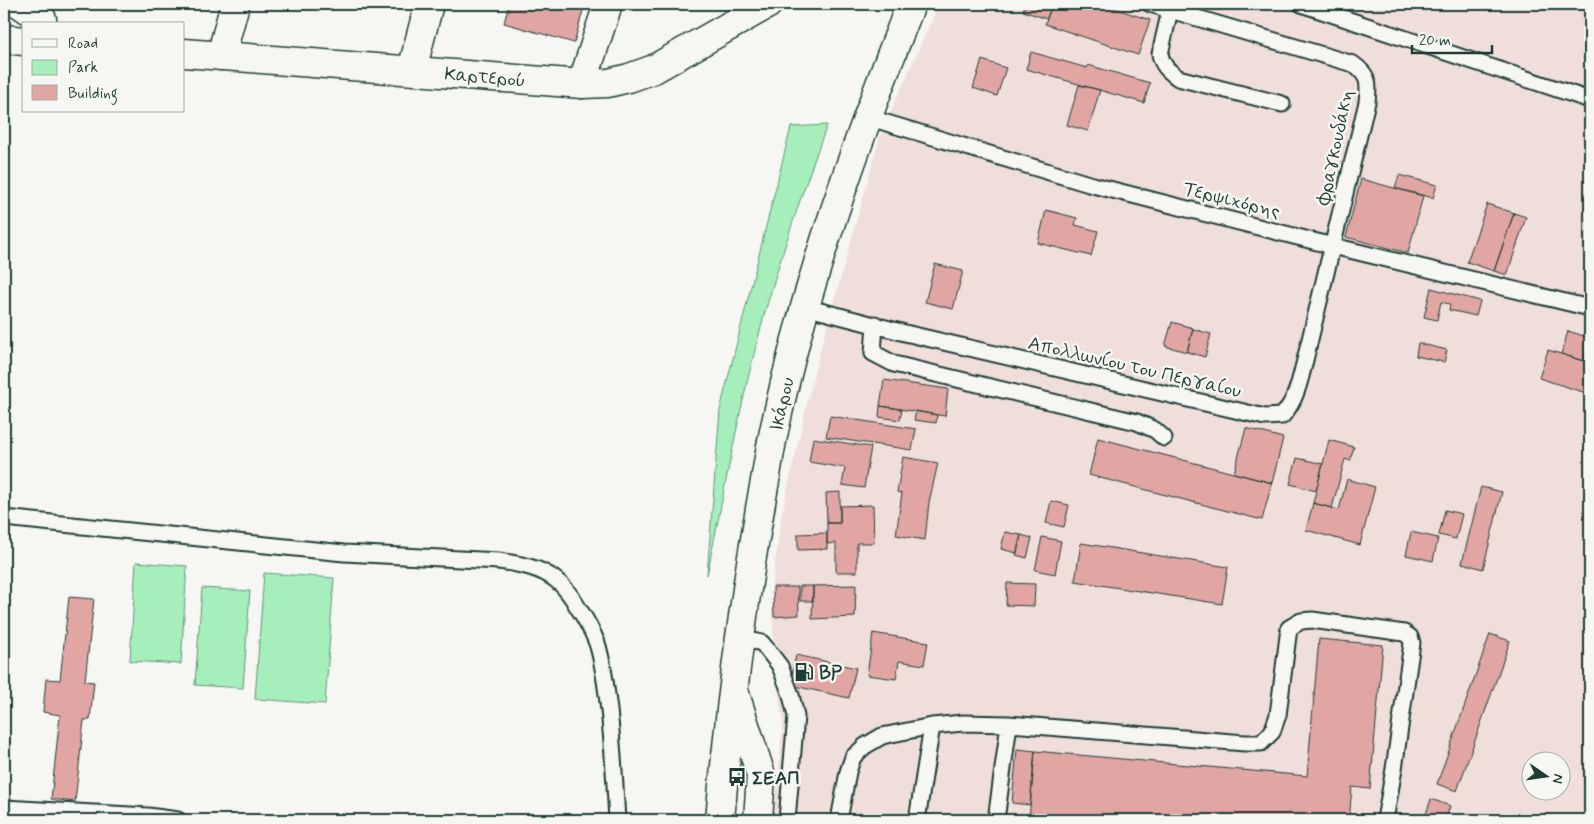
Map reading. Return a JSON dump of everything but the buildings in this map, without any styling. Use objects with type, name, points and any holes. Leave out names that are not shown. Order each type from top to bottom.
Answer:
[{"type":"main road","points":[[20,4],[44,16]]},
{"type":"main road","points":[[221,56],[235,4]]},
{"type":"main road","points":[[412,70],[429,4]]},
{"type":"main road","points":[[582,84],[608,4]]},
{"type":"main road","name":"Καρτερού","points":[[185,53],[582,84],[608,83],[654,69],[768,4]]},
{"type":"main road","name":"Ικάρου","points":[[720,820],[740,638],[753,549],[776,422],[805,306],[832,214],[866,117],[911,4]]},
{"type":"main road","points":[[4,39],[22,41]]},
{"type":"main road","points":[[734,691],[761,775],[758,820]]},
{"type":"lane","name":"Φραγκουδάκη","points":[[1150,4],[1353,64],[1363,71],[1367,80],[1367,102],[1333,246]]},
{"type":"lane","points":[[1301,4],[1590,100]]},
{"type":"lane","points":[[1170,10],[1160,54],[1161,62],[1178,78],[1282,104]]},
{"type":"lane","name":"Τερψιχόρης","points":[[866,117],[1089,184],[1333,246],[1590,308]]},
{"type":"lane","name":"Απολλωνίου του Περγαίου","points":[[805,306],[915,335],[1264,417],[1282,416],[1289,408],[1299,383],[1333,246]]},
{"type":"lane","points":[[875,324],[873,353],[894,364],[1136,422],[1155,430],[1164,438]]},
{"type":"lane","points":[[4,518],[344,553],[499,561],[516,563],[544,573],[556,579],[564,587],[589,624],[597,644],[606,686],[613,749],[617,820]]},
{"type":"lane","points":[[840,820],[848,772],[853,757],[865,746],[882,736],[932,726],[963,723],[1009,724],[1261,743],[1272,732],[1278,715],[1289,628],[1301,621],[1312,620],[1404,633],[1410,637],[1412,643],[1385,820]]},
{"type":"lane","points":[[740,638],[762,644],[780,666],[791,695],[796,716],[787,820]]},
{"type":"lane","points":[[996,820],[1009,724]]},
{"type":"lane","points":[[917,820],[932,726]]},
{"type":"lane","points":[[4,808],[148,816],[178,820]]},
{"type":"shaded area","points":[[939,4],[1590,4],[1590,820],[774,820],[783,721],[776,677],[771,592],[782,513],[814,373],[881,133]]},
{"type":"green space","points":[[827,125],[786,241],[756,344],[707,575],[720,410],[791,127]]},
{"type":"green space","points":[[136,562],[187,566],[181,664],[130,661]]},
{"type":"green space","points":[[264,573],[334,578],[325,704],[255,699]]},
{"type":"green space","points":[[202,588],[250,591],[243,688],[195,685]]},
{"type":"place","name":"BP","points":[[804,672]]},
{"type":"place","name":"ΣΕΑΠ","points":[[737,777]]}]
